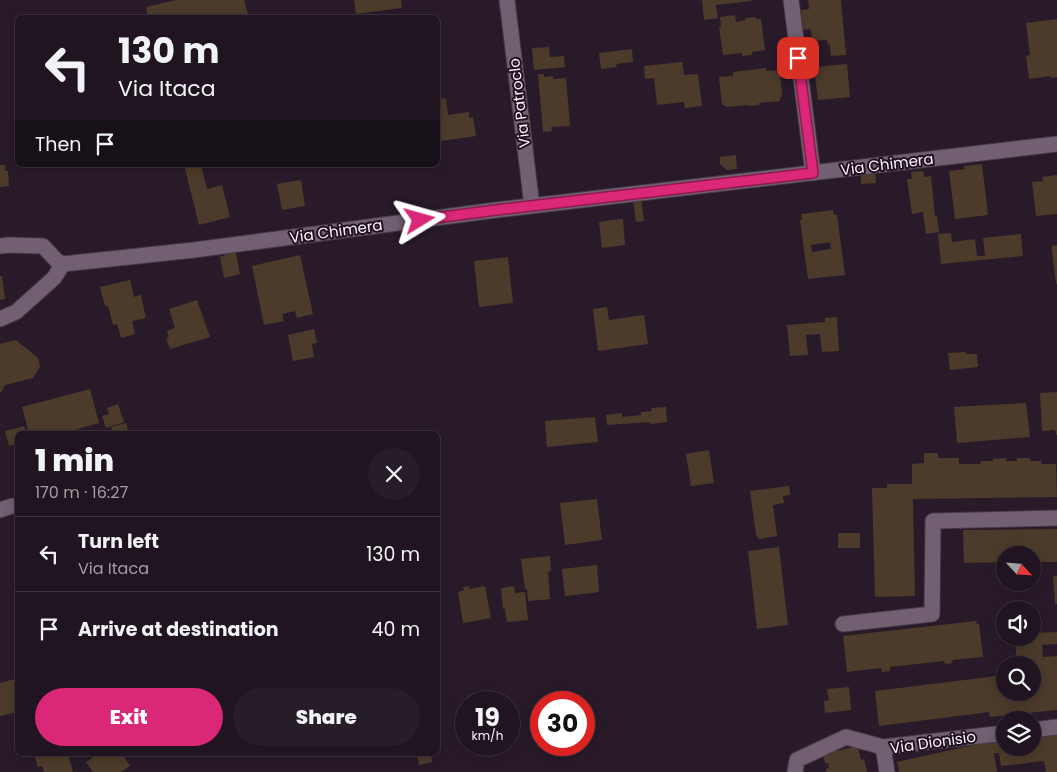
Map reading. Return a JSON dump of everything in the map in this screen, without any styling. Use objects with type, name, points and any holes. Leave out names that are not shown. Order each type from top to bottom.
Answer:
[{"type":"street","name":"Via Patroclo","points":[[507,0],[532,206]]},
{"type":"street","points":[[791,0],[813,173]]},
{"type":"street","name":"Via Chimera","points":[[63,264],[194,250],[532,206],[1057,144]]},
{"type":"street","points":[[0,246],[43,246],[63,264],[54,278],[16,312],[0,319]]},
{"type":"street","points":[[843,624],[932,614],[933,521],[1057,518]]},
{"type":"street","points":[[1041,729],[1057,727]]},
{"type":"street","name":"Via Dionisio","points":[[887,772],[884,747],[996,734]]},
{"type":"street","points":[[795,772],[797,760],[846,737],[884,747]]},
{"type":"building","points":[[176,0],[244,0],[248,15],[147,15],[146,7]]},
{"type":"building","points":[[354,0],[401,0],[402,8],[356,14]]},
{"type":"building","points":[[702,0],[751,1],[716,5],[718,18],[704,20]]},
{"type":"building","points":[[808,0],[841,0],[846,55],[831,56],[830,44],[828,45],[827,40],[812,41],[811,29],[803,30],[801,10],[809,9]]},
{"type":"building","points":[[735,15],[736,22],[746,20],[745,18],[756,17],[756,19],[761,19],[765,50],[752,52],[752,55],[742,56],[742,53],[723,55],[719,27],[721,27],[720,17]]},
{"type":"building","points":[[1057,19],[1057,77],[1029,79],[1026,56],[1030,55],[1026,23]]},
{"type":"building","points":[[549,47],[550,57],[564,56],[565,67],[534,70],[532,48]]},
{"type":"building","points":[[632,49],[633,62],[616,64],[617,67],[601,69],[599,53]]},
{"type":"building","points":[[682,62],[684,75],[698,74],[702,106],[685,108],[684,102],[657,105],[654,78],[645,79],[644,66]]},
{"type":"building","points":[[847,64],[850,97],[818,100],[814,67]]},
{"type":"building","points":[[766,68],[766,71],[780,70],[782,97],[780,97],[780,101],[749,106],[726,107],[722,105],[719,77],[733,76],[733,72]]},
{"type":"building","points":[[538,74],[544,74],[544,77],[553,76],[553,79],[566,78],[570,126],[551,127],[552,131],[543,132]]},
{"type":"building","points":[[446,98],[448,115],[469,112],[469,118],[473,117],[476,136],[441,141],[440,99]]},
{"type":"building","points":[[736,155],[737,169],[727,170],[720,164],[720,157]]},
{"type":"building","points":[[982,164],[988,215],[955,219],[949,171],[965,169],[964,166]]},
{"type":"building","points":[[0,165],[5,165],[5,171],[8,171],[9,186],[0,187]]},
{"type":"building","points":[[184,167],[202,167],[207,189],[222,185],[230,217],[199,225]]},
{"type":"building","points":[[875,171],[876,183],[861,184],[861,172]]},
{"type":"building","points":[[923,171],[924,177],[931,176],[935,216],[937,216],[939,232],[926,234],[923,212],[912,214],[907,179],[912,179],[911,172]]},
{"type":"building","points":[[1057,175],[1057,214],[1036,216],[1032,182],[1043,181],[1042,177]]},
{"type":"building","points":[[301,180],[305,206],[282,210],[277,184]]},
{"type":"building","points":[[641,197],[644,221],[636,222],[633,198]]},
{"type":"building","points":[[833,210],[834,215],[837,215],[845,275],[808,279],[800,220],[802,219],[801,214]],"holes":[[[830,242],[831,249],[812,252],[811,245]]]},
{"type":"building","points":[[623,219],[625,245],[602,248],[599,222]]},
{"type":"building","points":[[951,233],[952,242],[975,239],[977,256],[985,256],[983,238],[1021,234],[1023,256],[941,264],[938,234]]},
{"type":"building","points":[[1057,245],[1057,283],[1056,284],[1052,246]]},
{"type":"building","points":[[235,248],[240,274],[224,278],[220,257],[225,255],[224,250]]},
{"type":"building","points":[[300,255],[313,314],[297,318],[295,311],[282,314],[284,321],[264,325],[252,266]]},
{"type":"building","points":[[508,257],[513,303],[479,307],[474,261]]},
{"type":"building","points":[[0,276],[2,276],[5,299],[0,300]]},
{"type":"building","points":[[130,280],[134,297],[141,295],[146,318],[132,321],[135,334],[121,338],[117,324],[113,325],[108,306],[105,306],[100,287]]},
{"type":"building","points":[[197,300],[210,337],[170,349],[166,338],[169,337],[167,331],[175,328],[169,309]]},
{"type":"building","points":[[607,307],[609,320],[644,315],[648,344],[598,351],[593,309]]},
{"type":"building","points":[[837,317],[839,351],[822,352],[820,334],[806,335],[808,355],[790,356],[787,325],[825,322],[825,318]]},
{"type":"building","points":[[314,329],[317,343],[312,344],[314,357],[293,361],[288,335]]},
{"type":"building","points":[[16,340],[38,358],[40,367],[33,378],[5,385],[1,393],[0,344]]},
{"type":"building","points":[[966,352],[966,354],[977,354],[978,367],[950,370],[948,353]]},
{"type":"building","points":[[90,389],[99,423],[71,431],[28,431],[22,407]]},
{"type":"building","points":[[1057,392],[1056,435],[1055,430],[1042,431],[1040,393]]},
{"type":"building","points":[[1026,403],[1030,437],[957,443],[954,407]]},
{"type":"building","points":[[118,404],[124,422],[106,428],[102,416],[109,414],[107,408]]},
{"type":"building","points":[[666,407],[667,422],[607,425],[606,415],[622,413],[622,417],[641,415],[641,412],[652,411],[651,408]]},
{"type":"building","points":[[595,417],[598,442],[547,447],[545,421]]},
{"type":"building","points":[[126,423],[128,431],[112,431],[111,427]]},
{"type":"building","points":[[24,426],[26,431],[15,431],[15,444],[9,446],[5,431]]},
{"type":"building","points":[[709,450],[714,483],[691,486],[686,454]]},
{"type":"building","points":[[924,453],[938,453],[938,458],[959,458],[959,464],[980,464],[981,461],[993,461],[993,459],[1006,458],[1006,461],[1017,461],[1017,458],[1030,458],[1030,461],[1042,461],[1041,464],[1056,464],[1057,497],[913,499],[915,596],[875,597],[872,488],[887,488],[887,484],[912,484],[912,464],[924,463]]},
{"type":"building","points":[[789,486],[790,495],[783,496],[784,503],[773,505],[777,536],[759,539],[756,535],[750,491]]},
{"type":"building","points":[[597,499],[602,540],[565,545],[560,503]]},
{"type":"building","points":[[1057,529],[1057,562],[1041,562],[1041,546],[996,546],[996,562],[964,563],[963,530]]},
{"type":"building","points":[[838,533],[860,533],[860,548],[838,548]]},
{"type":"building","points":[[779,547],[788,625],[757,629],[748,551]]},
{"type":"building","points":[[550,556],[551,571],[548,572],[550,599],[528,601],[521,559]]},
{"type":"building","points":[[597,565],[599,592],[565,596],[562,569]]},
{"type":"building","points":[[1053,576],[1057,576],[1057,604],[1055,604]]},
{"type":"building","points":[[469,586],[469,589],[485,586],[491,618],[463,623],[458,592],[464,590],[463,587]]},
{"type":"building","points":[[514,586],[515,593],[525,592],[528,620],[507,622],[505,609],[503,609],[501,588]]},
{"type":"building","points":[[976,621],[979,624],[982,657],[952,660],[953,663],[945,664],[944,661],[890,667],[890,671],[882,672],[881,668],[847,672],[843,636]]},
{"type":"building","points":[[1057,632],[1057,644],[1042,645],[1043,657],[1057,656],[1057,710],[996,711],[996,716],[990,717],[989,712],[879,726],[875,691],[996,676],[996,701],[1041,701],[1041,656],[1016,656],[1016,646],[1041,646],[1041,633]]},
{"type":"building","points":[[15,679],[15,713],[0,716],[0,683]]},
{"type":"building","points":[[849,687],[851,710],[825,713],[824,701],[829,700],[827,689]]},
{"type":"building","points":[[1057,732],[1057,772],[1046,772],[1044,761],[1001,766],[999,756],[1041,756],[1041,733]]},
{"type":"building","points":[[996,740],[996,753],[994,753],[997,772],[899,772],[897,762]]},
{"type":"building","points":[[858,746],[861,760],[864,759],[867,772],[826,772],[826,769],[829,768],[828,763],[825,763],[822,751],[836,748],[837,751]]},
{"type":"building","points":[[35,756],[69,756],[73,772],[44,772],[42,766],[38,767]]},
{"type":"building","points":[[95,756],[123,756],[130,766],[121,772],[93,772],[86,762]]},
{"type":"building","points":[[417,756],[431,756],[432,762],[419,765]]},
{"type":"route","points":[[420,220],[813,173],[798,58]]}]
